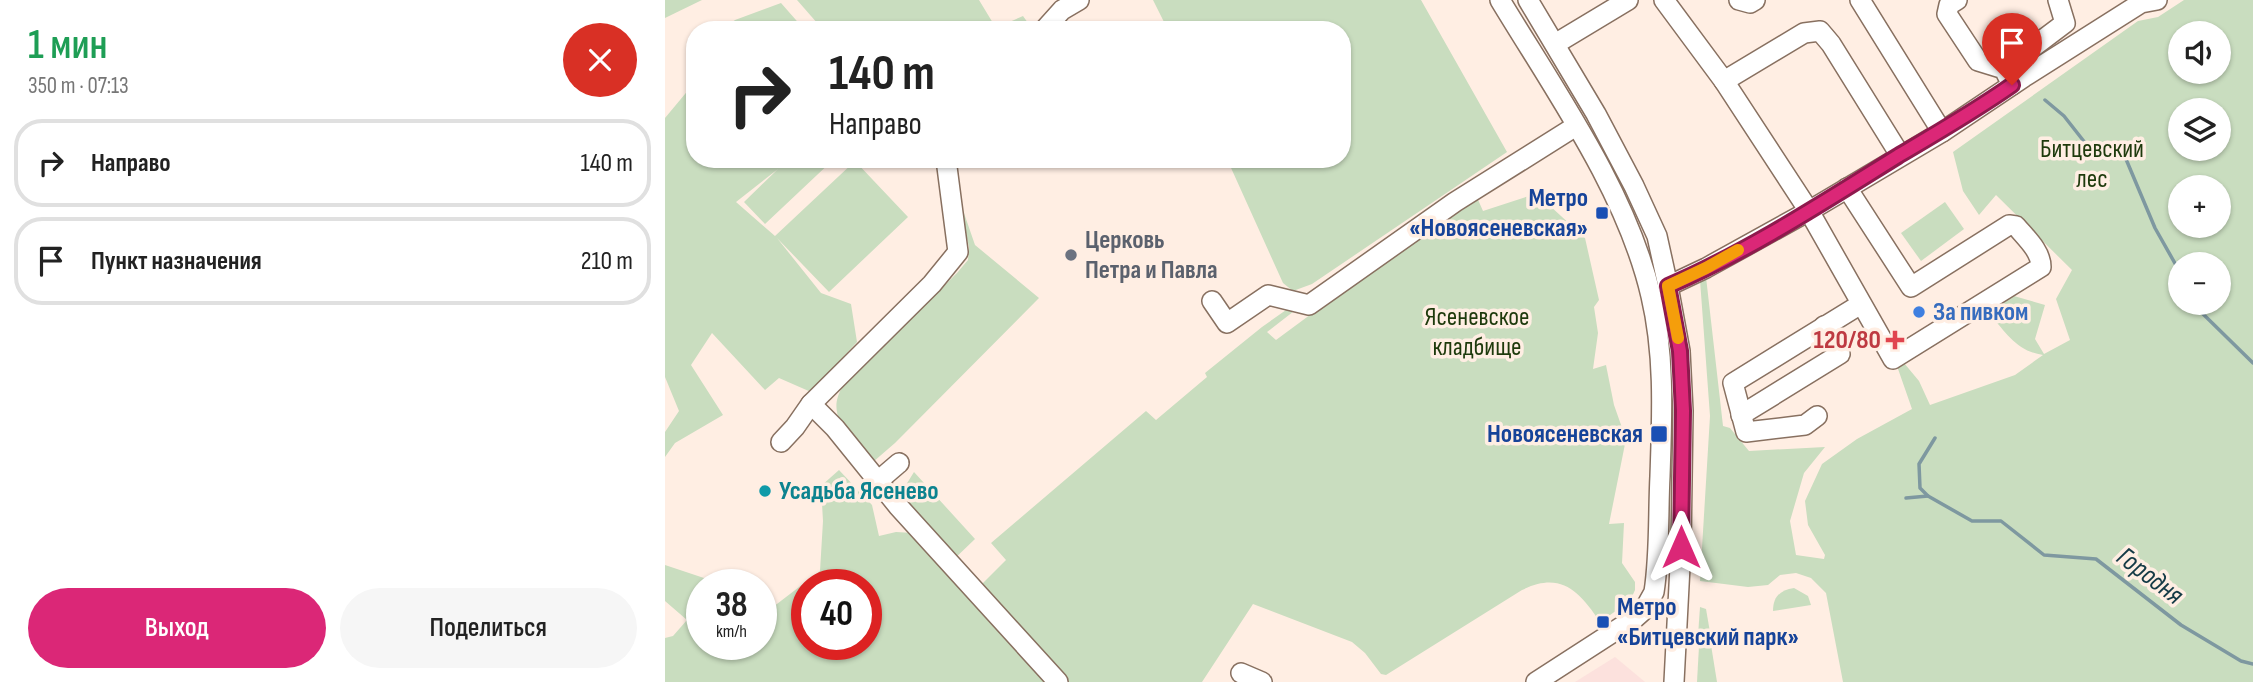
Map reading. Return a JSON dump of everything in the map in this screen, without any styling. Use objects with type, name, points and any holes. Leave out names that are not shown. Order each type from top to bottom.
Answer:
[{"type":"street","points":[[1052,21],[1062,10],[1079,0]]},
{"type":"street","points":[[1500,0],[1576,126],[1615,197],[1636,246],[1651,296],[1661,354],[1654,592],[1644,610],[1536,682]]},
{"type":"street","points":[[1528,0],[1596,114],[1635,187],[1657,236],[1668,286],[1680,351],[1683,411],[1681,547],[1674,682]]},
{"type":"street","points":[[1555,44],[1628,0]]},
{"type":"street","points":[[1664,0],[1724,81],[1809,211],[1893,359],[2041,267],[2041,260],[2032,244],[2016,226],[2009,225],[1911,288],[1847,188]]},
{"type":"street","points":[[1739,0],[1750,3],[1755,0]]},
{"type":"street","points":[[1860,0],[1942,132]]},
{"type":"street","points":[[1957,0],[1949,5],[1947,14],[1978,61],[2008,77]]},
{"type":"street","points":[[1668,286],[1809,211],[1942,132],[2008,77],[2065,23],[2058,0]]},
{"type":"street","points":[[2008,77],[2146,1]]},
{"type":"street","points":[[1724,81],[1804,33],[1820,31],[1901,155]]},
{"type":"street","points":[[1212,301],[1227,323],[1268,295],[1309,304],[1455,202],[1576,126]]},
{"type":"street","points":[[781,442],[811,404],[932,284],[958,252],[947,168]]},
{"type":"street","points":[[1817,416],[1805,425],[1746,432],[1733,383],[1861,304]]},
{"type":"street","points":[[1741,415],[1840,354],[1824,326]]},
{"type":"street","points":[[811,404],[835,428],[1050,679]]},
{"type":"street","points":[[878,481],[899,463]]},
{"type":"street","points":[[1241,673],[1262,682]]},
{"type":"shaded area","points":[[1615,657],[1645,682],[1575,682]]},
{"type":"green space","points":[[665,0],[702,0],[665,18]]},
{"type":"green space","points":[[797,0],[979,0],[992,21],[815,21]]},
{"type":"green space","points":[[1153,0],[1421,0],[1507,152],[1312,284],[1293,291],[1283,283],[1231,168],[1351,168],[1351,21],[1164,21]]},
{"type":"green space","name":"Битцевский лес","points":[[2184,0],[2253,0],[2253,682],[1843,682],[1826,593],[1811,578],[1796,573],[1780,575],[1768,585],[1748,587],[1700,581],[1710,416],[1700,280],[1706,277],[1723,426],[1730,428],[1749,451],[1825,447],[1804,473],[1790,521],[1796,555],[1824,559],[1825,555],[1808,525],[1805,501],[1822,464],[1857,439],[1912,409],[1897,366],[1904,363],[1919,381],[1930,405],[2015,375],[2043,355],[2020,346],[1991,315],[2007,294],[2045,305],[2035,339],[2044,354],[2070,340],[2056,299],[2072,270],[1996,195],[1979,215],[1963,191],[1953,152],[2138,21],[2158,17]]},
{"type":"green space","points":[[781,3],[797,21],[734,21],[735,20]]},
{"type":"green space","points":[[1023,16],[1027,21],[1012,21]]},
{"type":"green space","points":[[686,93],[686,168],[824,168],[765,224],[744,202],[778,169],[736,202],[775,236],[848,168],[862,168],[908,217],[829,292],[777,238],[821,293],[851,304],[857,342],[811,392],[779,378],[765,390],[712,333],[691,365],[723,415],[675,443],[665,457],[665,432],[679,411],[665,377],[665,118]]},
{"type":"green space","points":[[956,190],[975,245],[1039,298],[873,462],[843,427],[836,408],[838,397],[843,386],[968,260],[969,247]]},
{"type":"green space","name":"Ясеневское кладбище","points":[[1475,193],[1483,211],[1538,193],[1545,206],[1549,205],[1585,238],[1599,300],[1594,307],[1598,333],[1593,369],[1606,365],[1614,405],[1626,439],[1609,524],[1624,523],[1622,563],[1635,582],[1630,601],[1600,622],[1584,601],[1568,587],[1548,583],[1536,585],[1522,590],[1386,675],[1381,674],[1365,653],[1352,642],[1253,604],[1202,682],[665,682],[665,638],[673,636],[686,621],[686,660],[777,660],[777,604],[791,593],[791,660],[882,660],[882,569],[820,569],[823,521],[821,486],[839,470],[872,505],[879,536],[896,532],[913,533],[901,493],[914,472],[975,539],[950,563],[975,591],[1006,560],[991,543],[1146,411],[1156,420],[1207,377],[1205,373],[1296,303],[1298,308],[1267,332],[1276,340]]},
{"type":"green space","points":[[1945,202],[1964,229],[1921,261],[1901,233]]},
{"type":"green space","points":[[665,565],[686,572],[686,619],[665,601]]},
{"type":"green space","points":[[1794,588],[1808,596],[1811,605],[1773,611],[1778,595]]},
{"type":"green space","points":[[1700,607],[1706,609],[1711,638],[1698,636]]},
{"type":"green space","points":[[1711,645],[1717,682],[1697,682],[1699,646]]},
{"type":"waterway","points":[[2045,100],[2064,116],[2086,144],[2123,152],[2155,228],[2169,252]]},
{"type":"waterway","points":[[2204,315],[2253,363]]},
{"type":"waterway","name":"Городня","points":[[1935,438],[1919,464],[1920,488],[1928,496],[1972,521],[2001,521],[2044,555],[2096,559],[2181,625],[2241,661],[2253,664]]},
{"type":"waterway","points":[[1906,498],[1928,496]]},
{"type":"slow traffic","points":[[1678,338],[1668,286],[1738,250]]},
{"type":"place","name":"Метро «Новоясеневская»","points":[[1602,213]]},
{"type":"place","name":"Церковь Петра и Павла","points":[[1071,255]]},
{"type":"place","name":"За пивком","points":[[1919,312]]},
{"type":"place","name":"120/80","points":[[1895,340]]},
{"type":"place","name":"Новоясеневская","points":[[1659,434]]},
{"type":"place","name":"Усадьба Ясенево","points":[[765,491]]},
{"type":"place","name":"Метро «Битцевский парк»","points":[[1603,622]]},
{"type":"route","points":[[1681,547],[1683,411],[1680,351],[1668,286],[1809,211],[1942,132],[2012,85]]}]
